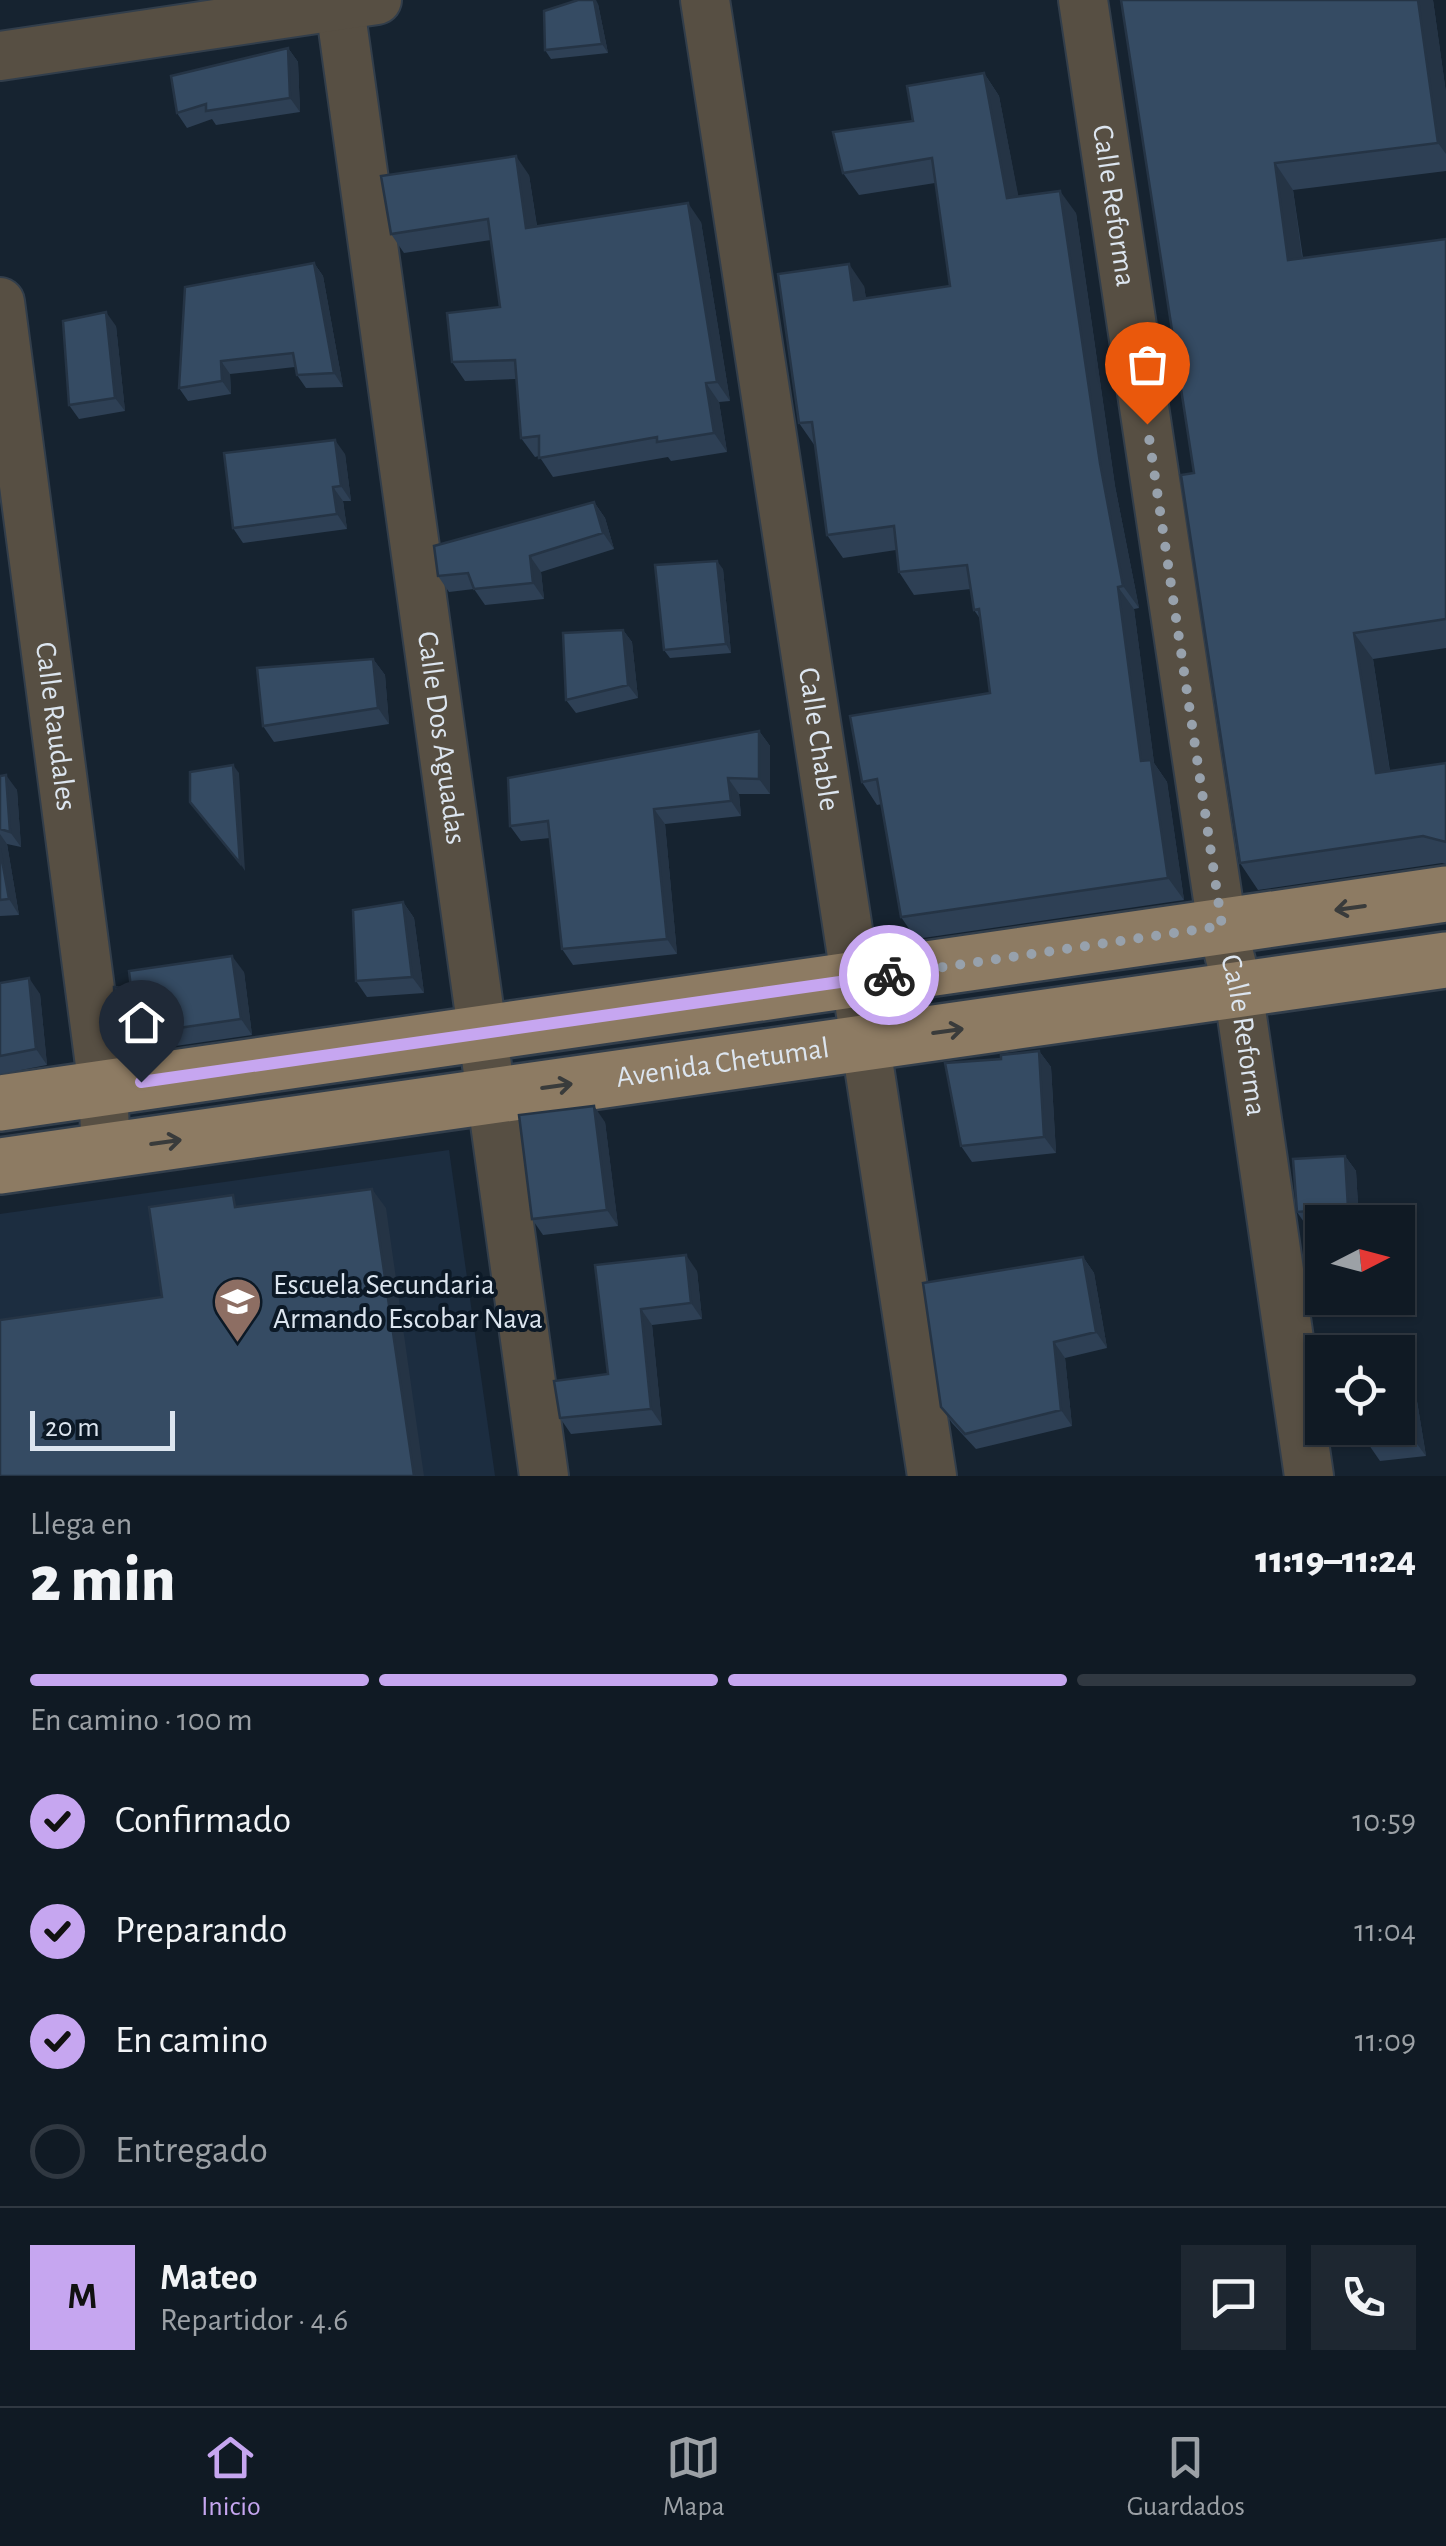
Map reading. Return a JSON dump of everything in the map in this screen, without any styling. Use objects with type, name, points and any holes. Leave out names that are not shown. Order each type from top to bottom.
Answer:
[{"type":"main road","points":[[0,1103],[1446,894]]},
{"type":"main road","name":"Avenida Chetumal","points":[[0,1166],[1446,960]]},
{"type":"street","name":"Calle Chable","points":[[705,0],[852,980],[932,1476]]},
{"type":"street","name":"Calle Reforma","points":[[1083,0],[1222,926],[1238,990],[1309,1476]]},
{"type":"street","points":[[0,56],[352,2]]},
{"type":"street","name":"Calle Dos Aguadas","points":[[352,2],[481,1034],[544,1476]]},
{"type":"street","name":"Calle Raudales","points":[[0,302],[103,1088],[106,1151]]},
{"type":"shaded area","name":"Escuela Secundaria Armando Escobar Nava","points":[[449,1150],[495,1476],[0,1476],[0,1214]]},
{"type":"building","points":[[578,0],[594,0],[602,44],[545,50],[544,11]]},
{"type":"building","points":[[1121,0],[1418,0],[1438,143],[1275,163],[1288,260],[1446,239],[1446,619],[1354,633],[1376,773],[1446,763],[1446,842],[1423,836],[1240,863],[1181,475],[1194,473]]},
{"type":"building","points":[[288,48],[290,98],[206,111],[206,104],[177,113],[171,76]]},
{"type":"building","points":[[984,73],[1007,198],[1060,191],[1100,463],[1123,586],[1118,587],[1141,761],[1151,760],[1168,878],[901,917],[877,779],[862,782],[850,716],[990,693],[979,609],[974,610],[967,565],[899,572],[894,526],[827,535],[812,422],[799,423],[778,274],[849,264],[854,300],[950,286],[932,158],[843,173],[833,132],[913,121],[907,86]]},
{"type":"building","points":[[516,156],[526,228],[688,203],[717,382],[706,383],[714,433],[657,442],[657,437],[539,458],[539,436],[521,438],[515,360],[452,362],[447,313],[500,307],[488,219],[391,234],[381,176]]},
{"type":"building","points":[[314,263],[334,373],[297,375],[293,353],[221,361],[222,381],[179,388],[185,287]]},
{"type":"building","points":[[106,312],[115,398],[69,405],[63,321]]},
{"type":"building","points":[[335,440],[341,486],[333,487],[337,514],[233,528],[224,453]]},
{"type":"building","points":[[594,502],[603,533],[530,556],[533,583],[474,589],[468,573],[438,576],[434,546]]},
{"type":"building","points":[[717,561],[726,644],[664,650],[655,565]]},
{"type":"building","points":[[623,630],[628,685],[566,700],[563,633]]},
{"type":"building","points":[[373,659],[378,708],[263,726],[257,668]]},
{"type":"building","points":[[759,731],[759,779],[728,778],[731,801],[654,809],[667,939],[562,949],[548,821],[510,826],[508,778]]},
{"type":"building","points":[[233,765],[240,863],[190,802],[190,772]]},
{"type":"building","points":[[6,775],[10,832],[0,829],[0,776]]},
{"type":"building","points":[[0,849],[9,899],[0,900]]},
{"type":"building","points":[[403,902],[412,977],[356,981],[353,910]]},
{"type":"building","points":[[232,956],[241,1019],[116,1037],[114,987],[131,988],[129,971]]},
{"type":"building","points":[[29,978],[36,1049],[0,1056],[0,983]]},
{"type":"building","points":[[1039,1051],[1044,1137],[961,1146],[945,1063],[1001,1059],[1001,1055]]},
{"type":"building","points":[[594,1106],[607,1210],[532,1219],[519,1115]]},
{"type":"building","points":[[1345,1156],[1348,1205],[1305,1205],[1305,1211],[1297,1212],[1293,1159]]},
{"type":"building","name":"Escuela Secundaria Armando Escobar Nava","points":[[372,1189],[414,1476],[0,1476],[0,1320],[162,1297],[149,1207],[233,1195],[235,1207]]},
{"type":"building","points":[[686,1255],[691,1303],[641,1309],[651,1409],[560,1418],[554,1381],[608,1374],[595,1265]]},
{"type":"building","points":[[1083,1257],[1096,1332],[1054,1342],[1061,1410],[965,1434],[941,1407],[923,1283]]},
{"type":"way so far","points":[[889,975],[1222,926],[1147,424]]},
{"type":"place","name":"Escuela Secundaria Armando Escobar Nava","points":[[238,1344]]},
{"type":"route","points":[[141,1082],[889,975]]}]
